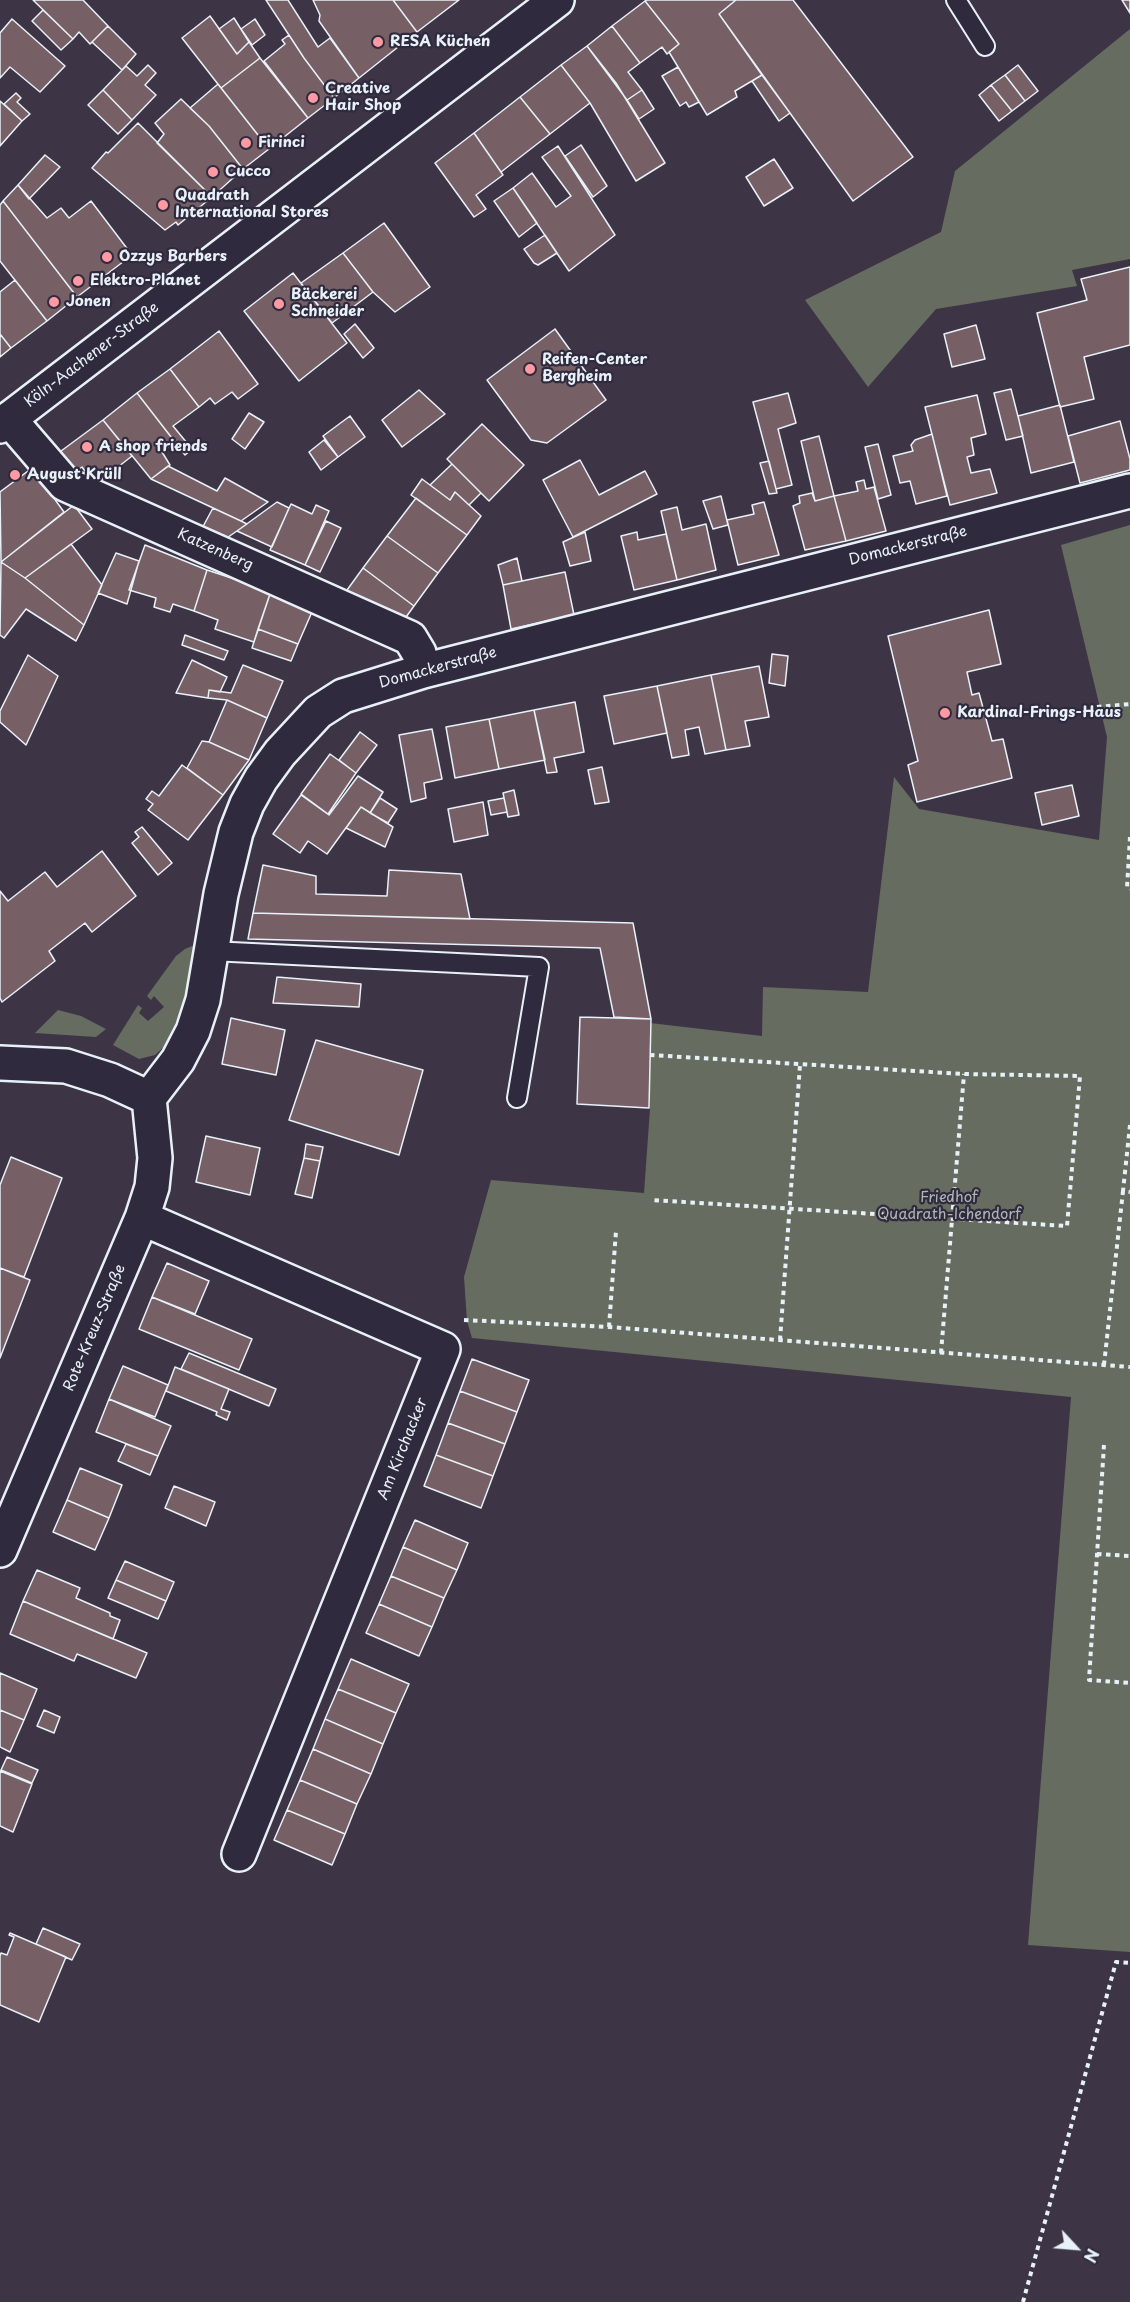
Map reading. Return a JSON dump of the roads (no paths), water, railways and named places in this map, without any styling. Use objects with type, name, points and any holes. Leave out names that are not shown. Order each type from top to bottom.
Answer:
[{"type":"street","name":"Köln-Aachener-Straße","points":[[5,423],[556,0]]},
{"type":"street","name":"Katzenberg","points":[[5,423],[65,484],[410,638],[419,653],[423,670]]},
{"type":"street","name":"Domackerstraße","points":[[149,1098],[178,1060],[193,1031],[203,1000],[221,894],[236,832],[261,778],[280,753],[318,712],[343,696],[423,670],[1130,490]]},
{"type":"street","points":[[0,1063],[66,1066],[110,1080],[149,1098]]},
{"type":"street","name":"Rote-Kreuz-Straße","points":[[0,1551],[6,1518],[142,1218],[152,1187],[155,1158],[149,1098]]},
{"type":"street","name":"Am Kirchacker","points":[[142,1218],[443,1349],[239,1854]]},
{"type":"lane","points":[[956,0],[985,46]]},
{"type":"lane","points":[[211,951],[539,967],[517,1098]]},
{"type":"place","name":"RESA Küchen","points":[[378,42]]},
{"type":"place","name":"Creative Hair Shop","points":[[313,98]]},
{"type":"place","name":"Firinci","points":[[246,143]]},
{"type":"place","name":"Cucco","points":[[213,172]]},
{"type":"place","name":"Quadrath International Stores","points":[[163,205]]},
{"type":"place","name":"Ozzys Barbers","points":[[107,257]]},
{"type":"place","name":"Elektro-Planet","points":[[78,281]]},
{"type":"place","name":"Jonen","points":[[54,302]]},
{"type":"place","name":"Bäckerei Schneider","points":[[279,304]]},
{"type":"place","name":"Reifen-Center Bergheim","points":[[530,369]]},
{"type":"place","name":"A shop friends","points":[[87,447]]},
{"type":"place","name":"August Krüll","points":[[15,475]]},
{"type":"place","name":"Kardinal-Frings-Haus","points":[[945,713]]},
{"type":"park label","name":"Friedhof Quadrath-Ichendorf","points":[[949,1206]]}]
